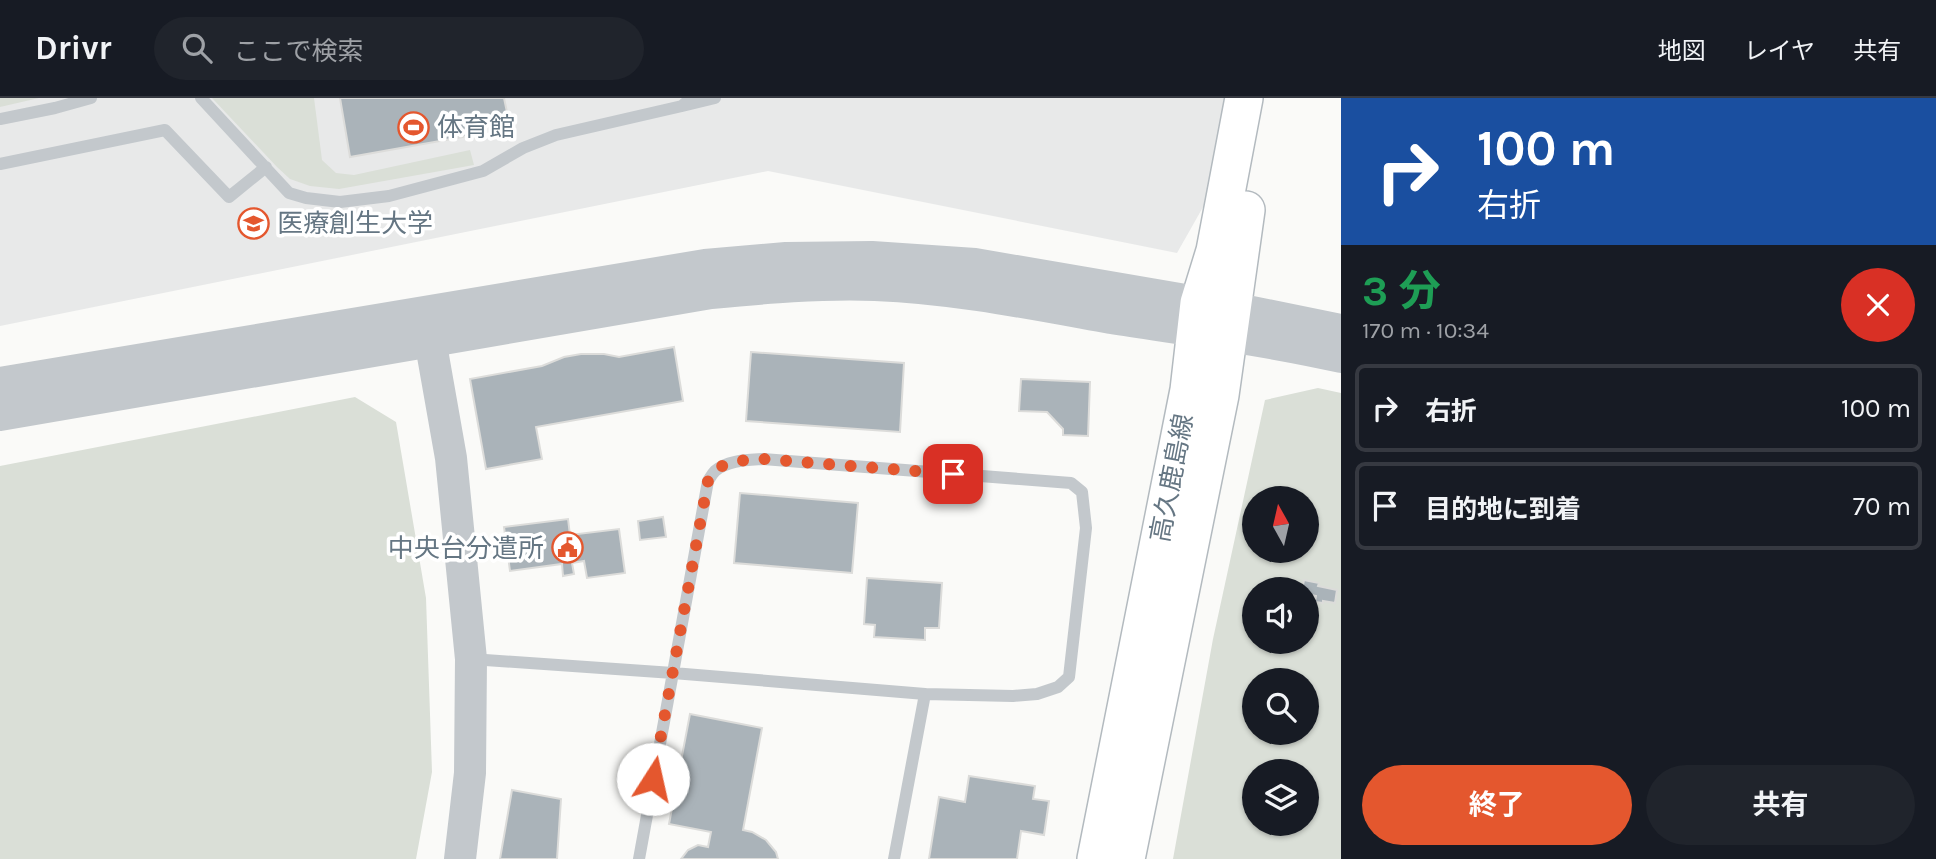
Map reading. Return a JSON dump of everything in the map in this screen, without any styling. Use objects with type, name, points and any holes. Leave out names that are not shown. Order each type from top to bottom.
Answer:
[{"type":"main road","name":"高久鹿島線","points":[[1126,859],[1220,395],[1214,320],[1214,251],[1244,98]]},
{"type":"main road","name":"高久鹿島線","points":[[1097,859],[1189,390],[1214,320],[1264,98]]},
{"type":"street","points":[[0,383],[427,327],[800,285],[876,285],[1214,320],[1341,330]]},
{"type":"street","points":[[1214,320],[1284,345],[1341,357]]},
{"type":"street","points":[[0,415],[427,327]]},
{"type":"street","points":[[427,327],[452,458],[471,659],[470,773],[460,859]]},
{"type":"lane","points":[[0,119],[91,98]]},
{"type":"lane","points":[[201,98],[289,193],[340,202],[389,196],[483,171],[523,148],[556,135],[686,102],[715,98]]},
{"type":"lane","points":[[0,164],[165,130],[229,197],[265,167]]},
{"type":"lane","points":[[471,659],[673,673],[925,694],[1037,694],[1058,687],[1069,677],[1086,528],[1082,492],[1071,483],[763,459],[743,460],[715,471],[708,481],[673,673],[639,859]]},
{"type":"lane","points":[[894,859],[925,694]]},
{"type":"shaded area","name":"医療創生大学","points":[[0,98],[1228,98],[1211,193],[1177,253],[768,171],[0,326]]},
{"type":"shaded area","points":[[0,98],[39,98],[0,107]]},
{"type":"shaded area","points":[[212,98],[314,98],[322,160],[336,173],[354,175],[470,150],[474,165],[339,189],[310,186],[290,179]]},
{"type":"shaded area","points":[[1318,388],[1341,393],[1341,859],[1173,859],[1213,639],[1242,506],[1242,564],[1320,564],[1320,486],[1246,486],[1265,400]]},
{"type":"shaded area","points":[[355,397],[396,422],[426,598],[432,772],[416,859],[0,859],[0,466]]},
{"type":"building","name":"体育館","points":[[340,98],[504,98],[508,117],[483,121],[485,133],[350,157]]},
{"type":"building","points":[[674,347],[683,401],[536,427],[542,459],[486,469],[470,379],[542,366],[564,357],[581,354],[619,357]]},
{"type":"building","points":[[751,352],[904,363],[900,432],[746,421]]},
{"type":"building","points":[[1021,379],[1090,382],[1088,436],[1063,435],[1063,429],[1047,412],[1019,411]]},
{"type":"building","points":[[740,493],[858,503],[852,573],[734,563]]},
{"type":"building","points":[[663,517],[666,537],[640,540],[638,521]]},
{"type":"building","points":[[568,519],[570,535],[619,529],[625,573],[587,578],[584,561],[572,563],[574,574],[563,576],[562,564],[510,571],[504,527]]},
{"type":"building","points":[[867,578],[942,583],[939,628],[925,628],[925,640],[874,637],[875,625],[864,624]]},
{"type":"building","points":[[1319,586],[1337,590],[1335,603],[1319,602]]},
{"type":"building","points":[[690,714],[762,728],[743,830],[766,840],[778,859],[681,859],[688,850],[698,845],[708,847],[711,832],[669,824]]},
{"type":"building","points":[[969,776],[1035,786],[1033,799],[1049,801],[1044,835],[1021,831],[1017,859],[929,859],[939,797],[965,802]]},
{"type":"building","points":[[512,790],[561,799],[557,859],[500,859]]},
{"type":"place","name":"体育館","points":[[414,127]]},
{"type":"place","name":"医療創生大学","points":[[254,223]]},
{"type":"place","name":"中央台分遣所","points":[[567,548]]},
{"type":"route","points":[[653,779],[708,481],[715,471],[743,460],[763,459],[953,474]]}]
